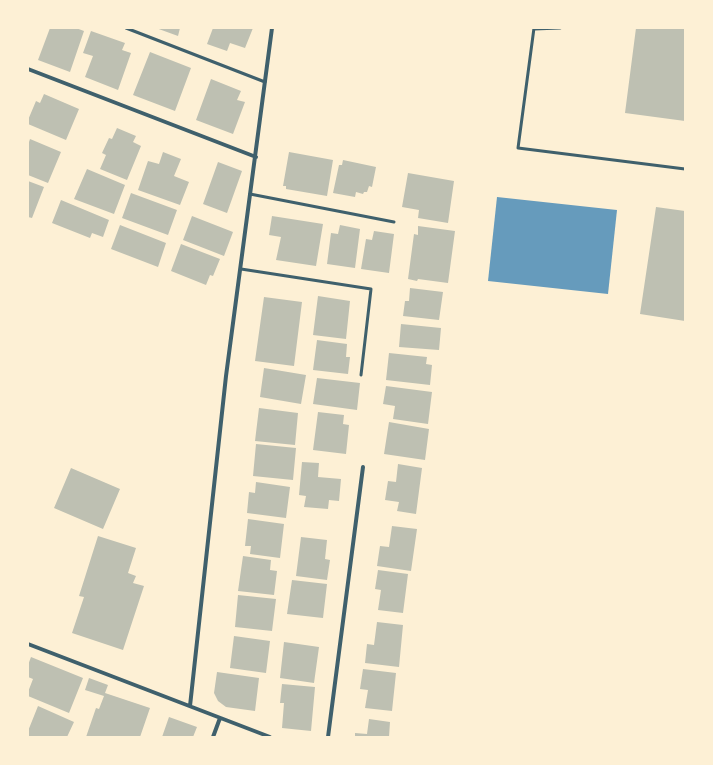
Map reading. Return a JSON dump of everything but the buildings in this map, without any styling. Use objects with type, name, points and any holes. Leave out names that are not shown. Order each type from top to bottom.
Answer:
[{"type":"street","points":[[190,706],[226,376],[272,28]]},
{"type":"street","points":[[28,69],[256,157]]},
{"type":"street","points":[[328,737],[363,467]]},
{"type":"street","points":[[28,644],[270,737]]},
{"type":"street","points":[[213,737],[220,718]]},
{"type":"lane","points":[[126,28],[265,82]]},
{"type":"lane","points":[[560,28],[534,29],[518,148],[685,169]]},
{"type":"lane","points":[[250,194],[394,222]]},
{"type":"lane","points":[[241,269],[371,289],[361,375]]},
{"type":"water","points":[[497,197],[617,210],[608,294],[488,281]]}]
